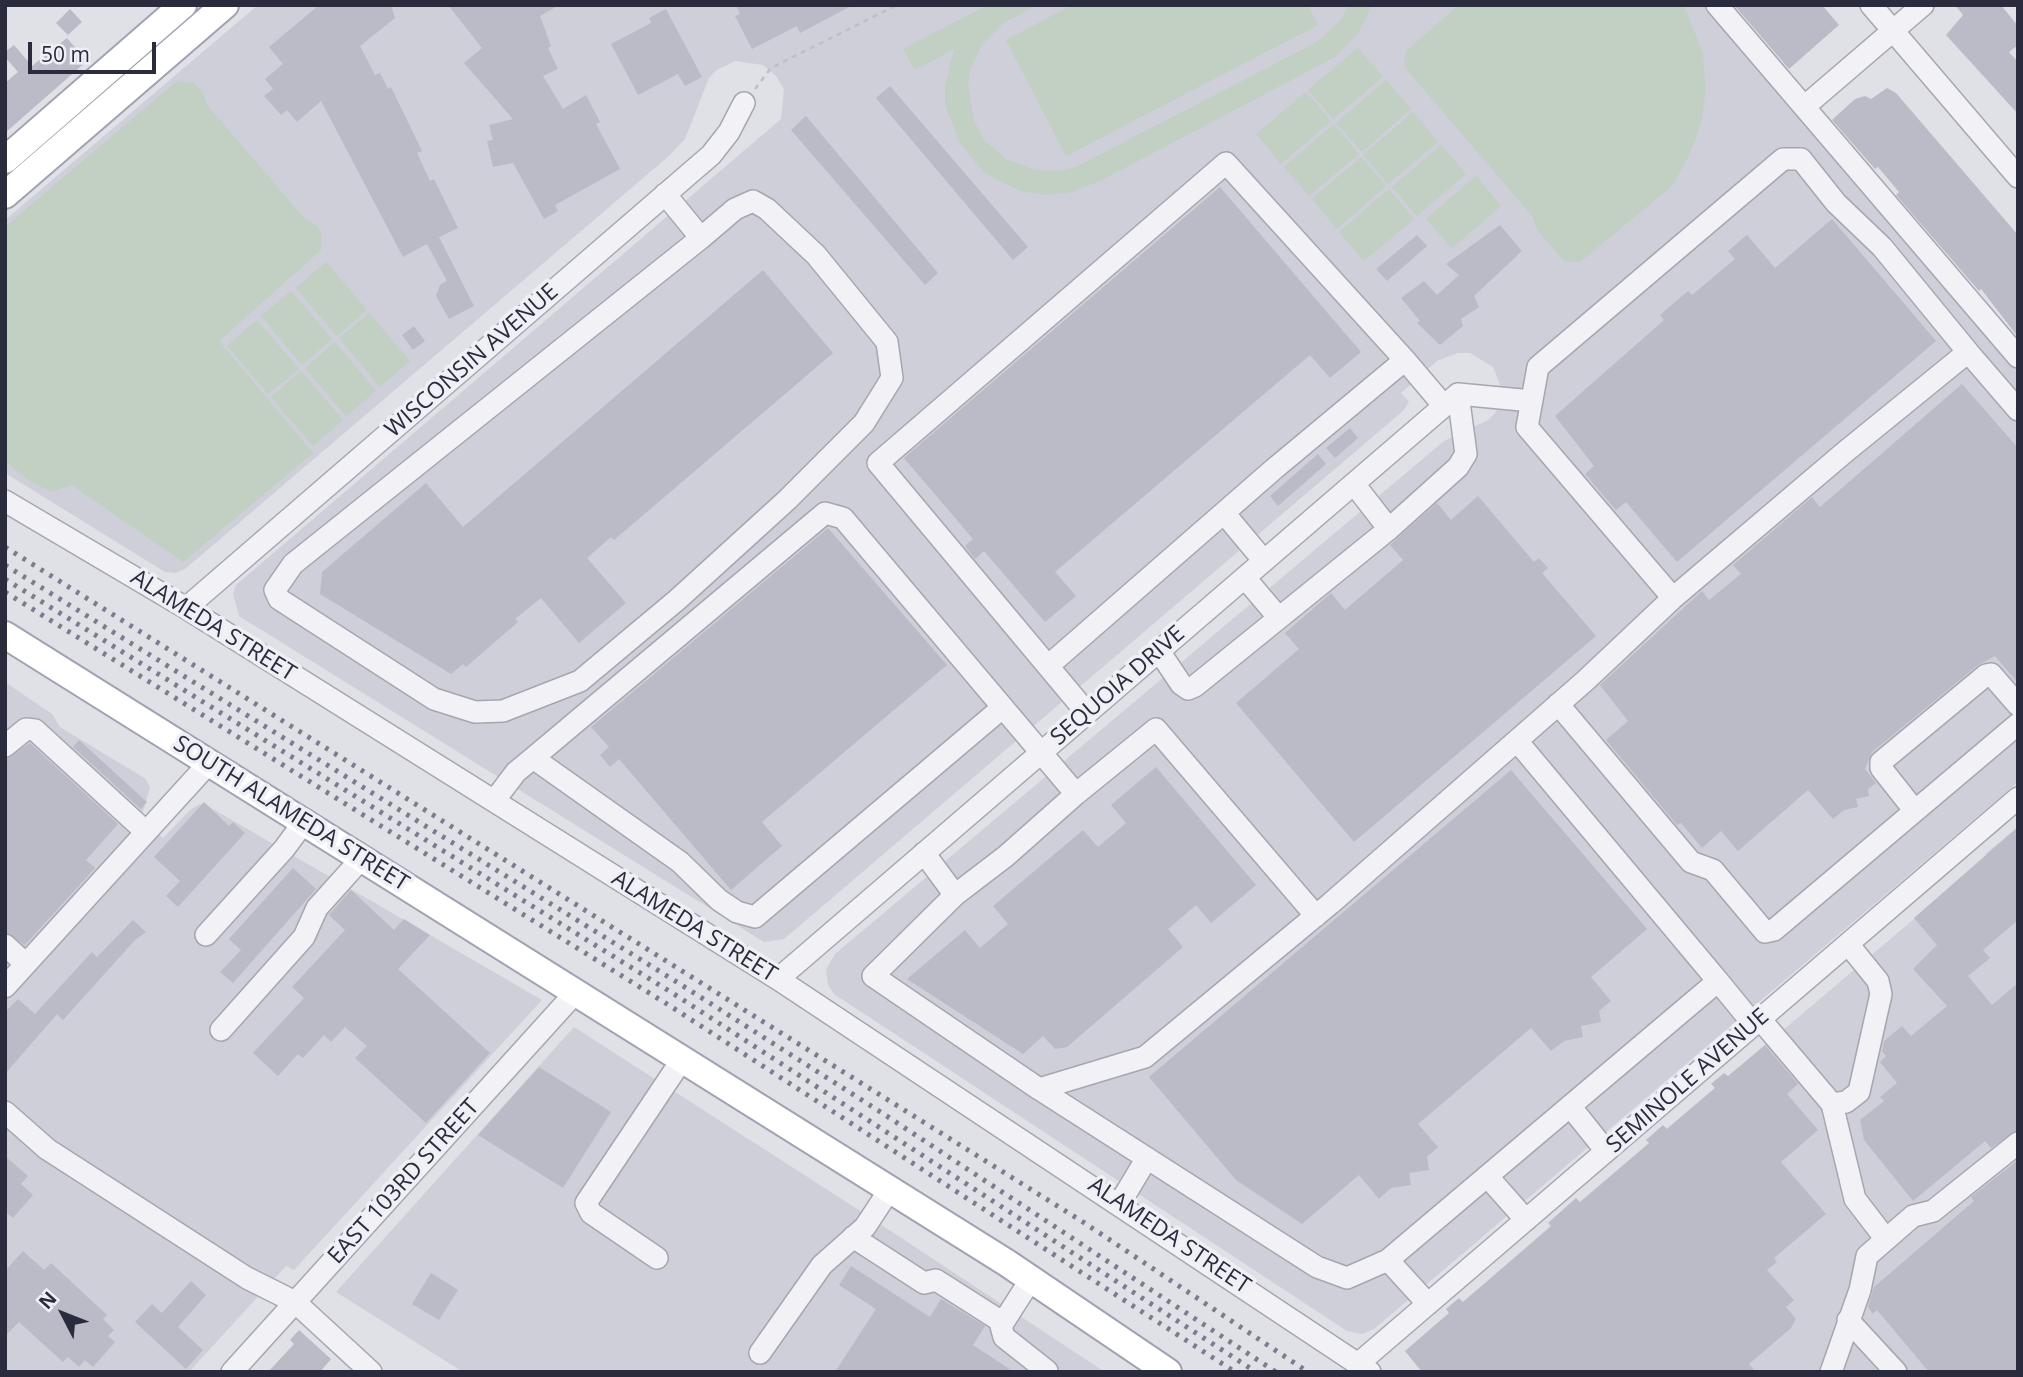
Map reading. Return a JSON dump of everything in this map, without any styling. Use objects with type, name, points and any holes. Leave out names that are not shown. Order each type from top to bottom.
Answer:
[{"type":"main road","points":[[5,195],[225,5]]},
{"type":"main road","points":[[5,160],[172,9]]},
{"type":"main road","name":"SOUTH ALAMEDA STREET","points":[[5,635],[576,992]]},
{"type":"main road","points":[[576,992],[1031,1279],[1168,1372]]},
{"type":"street","points":[[1717,5],[2018,357]]},
{"type":"street","points":[[1871,5],[2018,177]]},
{"type":"street","points":[[1804,107],[1923,5]]},
{"type":"street","name":"WISCONSIN AVENUE","points":[[186,608],[711,155],[729,132],[744,103]]},
{"type":"street","points":[[1673,598],[1527,427],[1538,367],[1783,159],[1801,159],[1836,203],[1882,247],[2018,410]]},
{"type":"street","points":[[1087,713],[878,463],[1226,163],[1405,360],[1451,400],[1466,454],[1458,467],[1389,529],[1195,686],[1188,689],[1181,684],[1159,651]]},
{"type":"street","points":[[665,194],[701,238]]},
{"type":"street","points":[[753,201],[767,209],[816,255],[887,342],[892,378],[864,423],[787,500],[677,600],[580,681],[503,711],[475,712],[433,699],[279,599],[275,590],[293,564],[701,238],[735,209],[753,201]]},
{"type":"street","points":[[1039,1089],[1145,1057],[1316,916],[1517,741],[1673,598],[1968,352]]},
{"type":"street","points":[[1048,666],[1405,360]]},
{"type":"street","points":[[1451,400],[1532,401]]},
{"type":"street","name":"SEQUOIA DRIVE","points":[[778,979],[1451,400]]},
{"type":"street","points":[[355,463],[378,494]]},
{"type":"street","points":[[1354,484],[1389,529]]},
{"type":"street","name":"ALAMEDA STREET","points":[[5,502],[186,608],[778,979],[1365,1367]]},
{"type":"street","points":[[494,801],[516,772],[825,513],[843,518],[1076,794]]},
{"type":"street","points":[[1224,513],[1264,561]]},
{"type":"street","points":[[1245,578],[1279,618]]},
{"type":"street","points":[[1915,811],[1881,768],[1881,762],[1986,675],[1991,674],[2018,705]]},
{"type":"street","points":[[1558,704],[1691,862],[1713,870],[1765,932],[1774,930],[2018,724]]},
{"type":"street","points":[[533,758],[680,862],[719,900],[737,912],[755,917],[774,904],[1002,708]]},
{"type":"street","points":[[5,746],[26,729],[35,730],[146,832]]},
{"type":"street","points":[[1316,916],[1156,729],[1006,856],[955,895],[873,976],[1039,1089],[1317,1267],[1348,1278],[1388,1260],[1718,981]]},
{"type":"street","points":[[1517,741],[1718,981],[1832,1104],[1854,1199],[1885,1238]]},
{"type":"street","points":[[5,987],[209,763]]},
{"type":"street","name":"SEMINOLE AVENUE","points":[[1365,1367],[1428,1304],[2018,798]]},
{"type":"street","points":[[206,935],[284,849],[304,822]]},
{"type":"street","points":[[924,853],[955,895]]},
{"type":"street","points":[[221,1030],[304,937],[317,908],[362,858]]},
{"type":"street","points":[[1832,1104],[1846,1102],[1859,1092],[1881,994],[1878,981],[1848,944]]},
{"type":"street","points":[[5,945],[26,964]]},
{"type":"street","name":"EAST 103RD STREET","points":[[232,1372],[576,992]]},
{"type":"street","points":[[657,1258],[591,1213],[586,1203],[683,1058]]},
{"type":"street","points":[[1570,1106],[1606,1151]]},
{"type":"street","points":[[5,1112],[47,1149],[247,1278],[295,1302],[371,1372]]},
{"type":"street","points":[[1831,1372],[1860,1290],[1867,1256],[1913,1216],[1933,1211],[2018,1143]]},
{"type":"street","points":[[1120,1203],[1147,1158]]},
{"type":"street","points":[[1487,1176],[1526,1220]]},
{"type":"street","points":[[760,1353],[822,1265],[865,1227],[890,1189]]},
{"type":"street","points":[[853,1237],[924,1283],[936,1280],[1002,1322]]},
{"type":"street","points":[[1388,1260],[1428,1304]]},
{"type":"street","points":[[1031,1279],[1002,1322],[1004,1337],[1047,1371]]},
{"type":"street","points":[[1848,1320],[1896,1372]]},
{"type":"path","points":[[744,103],[771,68],[897,5]]},
{"type":"shaded area","points":[[258,5],[1704,5],[2018,370],[2018,782],[1374,1329],[1362,1334],[1347,1331],[834,994],[828,985],[826,970],[835,954],[1444,441],[1488,420],[1496,412],[1503,392],[1493,367],[1470,353],[1458,353],[1437,361],[1401,393],[1409,402],[1403,411],[784,939],[764,942],[239,616],[233,594],[236,585],[781,119],[784,89],[776,76],[763,65],[735,61],[717,70],[709,78],[685,139],[669,156],[185,569],[175,573],[165,572],[5,473],[5,220]]},
{"type":"shaded area","points":[[5,682],[52,714],[60,727],[146,779],[150,788],[141,818],[163,838],[190,810],[200,804],[206,805],[542,1000],[294,1270],[286,1266],[189,1372],[5,1372]]},
{"type":"shaded area","points":[[2018,827],[2018,1372],[1422,1372],[1405,1351],[1987,857],[1985,854]]},
{"type":"shaded area","points":[[574,1027],[1105,1372],[463,1372],[336,1292]]},
{"type":"green space","points":[[988,5],[1037,5],[1005,22],[981,46],[971,68],[968,86],[974,121],[984,140],[1006,159],[1035,170],[1058,171],[1076,167],[1317,42],[1340,21],[1349,5],[1372,5],[1358,34],[1335,57],[1100,181],[1068,193],[1043,195],[1021,191],[997,180],[983,171],[960,143],[945,105],[945,87],[954,49],[915,70],[903,49]]},
{"type":"green space","points":[[1072,5],[1308,5],[1318,25],[1066,156],[1006,40]]},
{"type":"green space","points":[[1459,5],[1684,5],[1703,54],[1706,90],[1701,123],[1689,156],[1672,186],[1580,262],[1565,262],[1537,230],[1532,216],[1404,66],[1406,51]]},
{"type":"green space","points":[[1358,48],[1383,77],[1333,119],[1308,90]]},
{"type":"green space","points":[[1386,80],[1411,109],[1362,152],[1336,123]]},
{"type":"green space","points":[[177,81],[194,83],[202,91],[207,105],[305,219],[315,224],[322,233],[321,250],[219,341],[313,453],[183,562],[72,485],[51,492],[30,481],[5,461],[5,227]]},
{"type":"green space","points":[[1306,92],[1331,121],[1281,164],[1256,134]]},
{"type":"green space","points":[[1413,112],[1438,142],[1388,184],[1363,155]]},
{"type":"green space","points":[[1334,124],[1359,154],[1309,196],[1284,167]]},
{"type":"green space","points":[[1441,145],[1466,174],[1417,216],[1392,187]]},
{"type":"green space","points":[[1361,157],[1386,186],[1337,229],[1312,199]]},
{"type":"green space","points":[[1476,176],[1501,206],[1452,248],[1426,219]]},
{"type":"green space","points":[[1389,189],[1414,219],[1364,261],[1339,232]]},
{"type":"green space","points":[[326,262],[367,310],[337,336],[296,288]]},
{"type":"green space","points":[[291,291],[332,339],[302,365],[261,316]]},
{"type":"green space","points":[[369,313],[410,361],[380,387],[339,338]]},
{"type":"green space","points":[[257,320],[299,369],[268,394],[227,346]]},
{"type":"green space","points":[[335,342],[376,391],[346,416],[305,368]]},
{"type":"green space","points":[[301,371],[343,420],[313,446],[271,397]]},
{"type":"building","points":[[319,5],[391,5],[395,18],[360,46],[375,75],[380,73],[388,89],[391,87],[422,151],[417,153],[430,181],[434,179],[458,228],[439,237],[474,306],[449,319],[436,296],[440,285],[447,281],[427,244],[403,257],[321,101],[297,122],[287,110],[281,115],[264,96],[273,89],[265,79],[283,64],[269,47]]},
{"type":"building","points":[[448,5],[559,5],[540,16],[551,46],[548,48],[558,69],[543,76],[563,109],[586,95],[600,122],[596,124],[620,169],[555,205],[558,211],[544,219],[513,163],[493,167],[487,141],[493,140],[489,125],[513,119],[464,63],[482,48]]},
{"type":"building","points":[[736,5],[853,5],[800,33],[797,26],[752,49],[735,16],[740,14]]},
{"type":"building","points":[[1734,5],[1822,5],[1839,25],[1789,69]]},
{"type":"building","points":[[1955,5],[2001,5],[2018,26],[2018,45],[2009,52],[2018,62],[2018,114],[1946,35],[1963,15]]},
{"type":"building","points":[[70,9],[82,22],[68,35],[56,23]]},
{"type":"building","points":[[666,9],[702,77],[685,86],[678,74],[638,95],[611,44],[651,23],[649,18]]},
{"type":"building","points":[[67,38],[87,61],[5,133],[5,83],[18,72],[5,57],[5,52],[14,45],[32,66]]},
{"type":"building","points":[[890,86],[1028,247],[1013,260],[876,98]]},
{"type":"building","points":[[1887,88],[1896,93],[2018,235],[2018,337],[1981,289],[1979,291],[1896,195],[1899,192],[1878,167],[1875,169],[1832,120],[1855,99],[1865,96],[1871,99]]},
{"type":"building","points":[[806,116],[938,273],[925,285],[791,130]]},
{"type":"building","points":[[1220,187],[1361,352],[1330,378],[1310,355],[1055,572],[1076,596],[1045,622],[984,551],[975,559],[965,546],[973,539],[904,458]]},
{"type":"building","points":[[1832,219],[1936,341],[1677,562],[1626,502],[1616,510],[1585,474],[1594,466],[1555,416],[1664,320],[1660,315],[1688,291],[1692,295],[1735,259],[1728,251],[1747,235],[1775,268]]},
{"type":"building","points":[[1500,225],[1522,251],[1474,296],[1479,307],[1461,319],[1463,326],[1440,345],[1417,323],[1420,321],[1401,298],[1424,281],[1437,295],[1459,275],[1446,264]]},
{"type":"building","points":[[1417,235],[1427,246],[1387,281],[1376,269]]},
{"type":"building","points":[[763,270],[833,353],[614,540],[611,537],[587,558],[626,603],[579,643],[541,598],[515,619],[518,622],[466,667],[463,664],[451,674],[320,594],[322,572],[426,483],[463,527]]},
{"type":"building","points":[[414,326],[425,341],[413,350],[402,335]]},
{"type":"building","points":[[1962,384],[2018,448],[2018,683],[1995,656],[1978,665],[1872,752],[1865,769],[1876,783],[1868,789],[1869,796],[1856,799],[1858,807],[1844,810],[1833,819],[1808,790],[1738,851],[1721,831],[1702,848],[1681,823],[1677,825],[1606,740],[1628,721],[1600,685],[1702,591],[1709,600],[1741,574],[1733,565],[1812,497],[1820,507]]},
{"type":"building","points":[[1350,428],[1358,438],[1335,458],[1326,448]]},
{"type":"building","points":[[1318,454],[1326,464],[1278,506],[1270,496]]},
{"type":"building","points":[[1478,496],[1534,562],[1539,558],[1548,568],[1542,573],[1596,636],[1354,842],[1236,703],[1299,649],[1285,633],[1331,593],[1345,610],[1403,560],[1390,545],[1437,503],[1451,520]]},
{"type":"building","points":[[828,528],[947,665],[762,822],[782,846],[731,890],[619,759],[610,767],[600,755],[609,747],[591,727]]},
{"type":"building","points":[[79,740],[147,802],[141,809],[73,747]]},
{"type":"building","points":[[30,743],[118,824],[86,860],[95,868],[25,945],[5,932],[5,759]]},
{"type":"building","points":[[1156,767],[1256,885],[1211,923],[1196,905],[1168,929],[1183,947],[1067,1047],[1055,1049],[1043,1036],[1023,1054],[907,979],[965,930],[980,948],[1008,924],[993,906],[1083,830],[1098,847],[1126,823],[1111,805]]},
{"type":"building","points":[[1511,770],[1647,929],[1591,977],[1611,1001],[1599,1011],[1601,1022],[1581,1026],[1583,1037],[1564,1041],[1551,1051],[1531,1028],[1418,1124],[1438,1147],[1427,1157],[1429,1170],[1409,1173],[1411,1185],[1391,1188],[1379,1199],[1359,1175],[1302,1224],[1236,1180],[1149,1077]]},
{"type":"building","points":[[204,802],[229,826],[233,822],[245,833],[178,907],[166,896],[180,881],[154,857]]},
{"type":"building","points":[[2018,827],[2018,920],[1983,950],[1990,958],[1968,976],[1992,1005],[2018,983],[2018,1130],[1991,1148],[1985,1141],[1913,1201],[1864,1140],[1860,1120],[1884,1101],[1880,1097],[1897,1083],[1880,1062],[1886,1056],[1882,1051],[1884,1041],[1902,1026],[1911,1036],[1947,1006],[1913,969],[1937,945],[1914,918]]},
{"type":"building","points":[[293,868],[316,889],[233,983],[220,972],[241,950],[229,939]]},
{"type":"building","points":[[351,890],[394,930],[404,919],[430,935],[398,969],[490,1053],[426,1123],[355,1058],[367,1046],[345,1027],[331,1042],[324,1035],[303,1058],[298,1054],[278,1076],[253,1053],[304,998],[292,987],[345,930],[329,915]]},
{"type":"building","points":[[133,920],[146,932],[135,940],[63,1020],[57,1014],[5,1074],[5,1012],[18,999],[35,1014],[92,952],[97,957]]},
{"type":"building","points":[[1765,1045],[1798,1084],[1787,1094],[1818,1130],[1781,1162],[1826,1214],[1774,1258],[1777,1262],[1767,1270],[1794,1300],[1786,1307],[1796,1319],[1791,1328],[1749,1364],[1756,1372],[1422,1372],[1405,1351],[1449,1313],[1446,1309],[1459,1298],[1463,1302],[1551,1226],[1548,1223],[1576,1198],[1580,1202],[1649,1143],[1646,1140],[1663,1125],[1667,1129],[1715,1088],[1711,1084],[1724,1073],[1728,1076]]},
{"type":"building","points":[[539,1067],[611,1112],[563,1188],[478,1135]]},
{"type":"building","points":[[5,1156],[28,1176],[21,1184],[33,1195],[13,1218],[5,1211]]},
{"type":"building","points":[[2018,1160],[2018,1372],[1929,1372],[1877,1310],[1873,1314],[1868,1307],[1874,1287],[1974,1201],[1971,1197]]},
{"type":"building","points":[[23,1251],[44,1270],[51,1263],[107,1315],[103,1319],[114,1330],[108,1336],[115,1342],[93,1367],[85,1360],[79,1367],[68,1357],[63,1362],[19,1322],[5,1336],[5,1271]]},
{"type":"building","points":[[851,1266],[930,1317],[941,1299],[985,1326],[973,1345],[1014,1372],[835,1372],[876,1309],[839,1285]]},
{"type":"building","points":[[431,1273],[458,1290],[439,1320],[412,1304]]},
{"type":"building","points":[[191,1281],[206,1295],[178,1327],[203,1350],[186,1369],[135,1322],[152,1304],[162,1313]]},
{"type":"building","points":[[299,1330],[331,1359],[320,1372],[268,1372],[294,1344],[290,1340]]},
{"type":"railway","points":[[5,547],[1083,1222],[1308,1372]]},
{"type":"railway","points":[[5,565],[680,984],[879,1111],[1276,1372]]},
{"type":"railway","points":[[5,579],[674,994],[1256,1372]]},
{"type":"railway","points":[[5,592],[667,1004],[1235,1372]]}]
